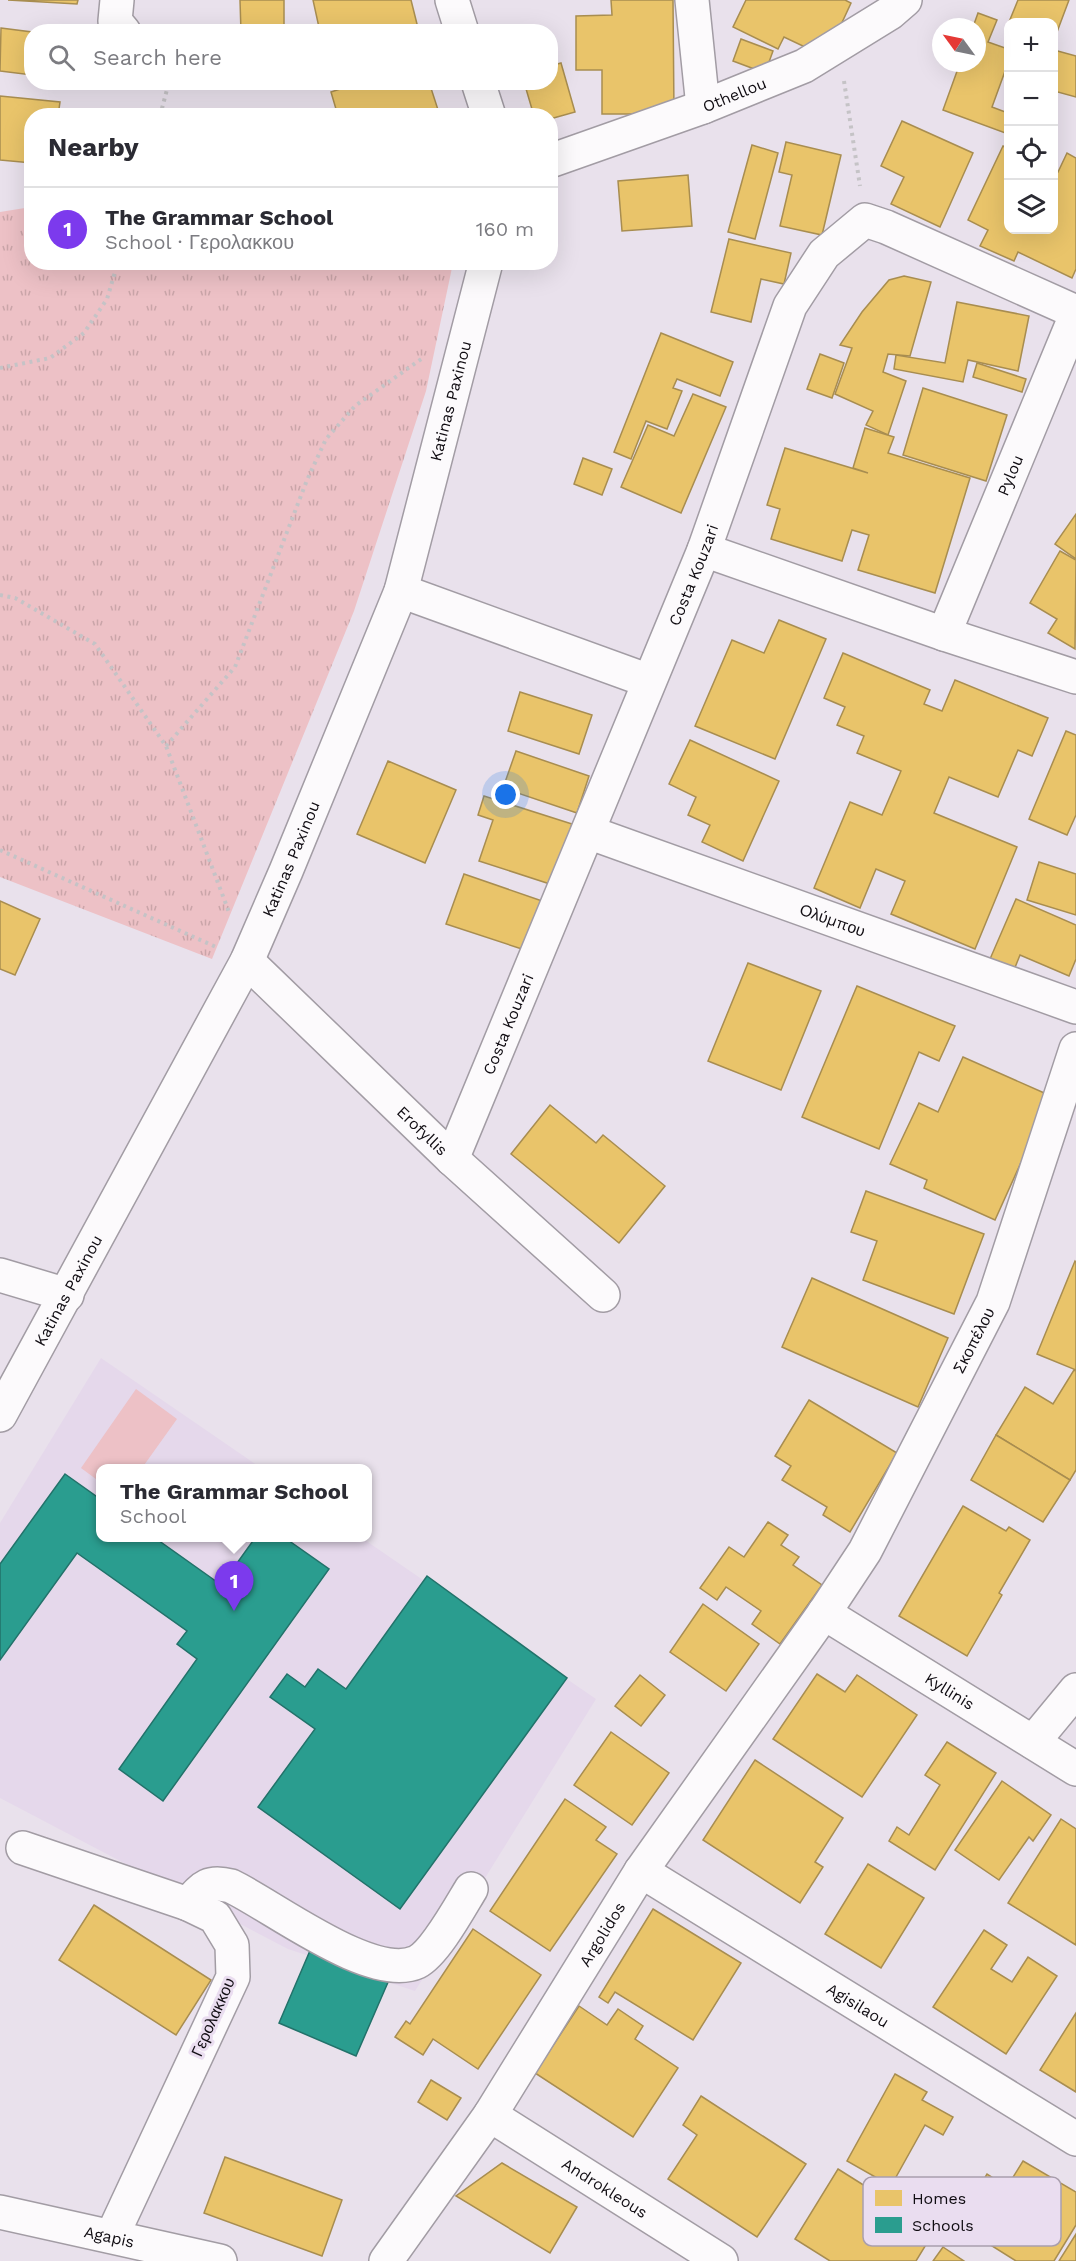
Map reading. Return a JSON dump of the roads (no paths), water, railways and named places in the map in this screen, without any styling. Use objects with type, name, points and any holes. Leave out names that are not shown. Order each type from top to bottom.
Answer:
[{"type":"street","points":[[117,0],[115,21],[117,24]]},
{"type":"street","points":[[452,0],[460,24]]},
{"type":"street","points":[[692,0],[704,108]]},
{"type":"street","name":"Othellou","points":[[558,158],[704,108],[804,66],[890,13],[904,0]]},
{"type":"street","points":[[481,90],[486,108]]},
{"type":"street","name":"Costa Kouzari","points":[[453,1159],[704,550],[790,306],[824,254],[865,220],[886,227],[1076,314]]},
{"type":"street","name":"Katinas Paxinou","points":[[0,1415],[247,961],[401,591],[484,270]]},
{"type":"street","name":"Pylou","points":[[944,634],[1076,314]]},
{"type":"street","points":[[704,550],[944,634],[1076,677]]},
{"type":"street","points":[[401,591],[650,681]]},
{"type":"street","name":"Ολύμπου","points":[[588,832],[1076,1007]]},
{"type":"street","name":"Erofyllis","points":[[247,961],[453,1159],[603,1295]]},
{"type":"street","name":"Σκοπέλου","points":[[824,1613],[865,1551],[993,1302],[1076,1049]]},
{"type":"street","points":[[0,1275],[67,1295]]},
{"type":"street","name":"Kyllinis","points":[[824,1613],[1076,1769]]},
{"type":"street","name":"Argolidos","points":[[386,2261],[489,2115],[641,1872],[824,1613]]},
{"type":"street","points":[[1033,1742],[1076,1690]]},
{"type":"street","name":"Γερολακκου","points":[[23,1848],[189,1904],[215,1917],[232,1945],[233,1977],[112,2236]]},
{"type":"street","name":"Agisilaou","points":[[641,1872],[1076,2139]]},
{"type":"street","points":[[189,1904],[203,1887],[218,1882],[231,1886],[332,1945],[368,1960],[399,1966],[418,1962],[436,1943],[471,1889]]},
{"type":"street","name":"Androkleous","points":[[489,2115],[721,2261]]},
{"type":"street","name":"Agapis","points":[[0,2212],[220,2261]]},
{"type":"place","name":"The Grammar School","points":[[234,1611]]}]
